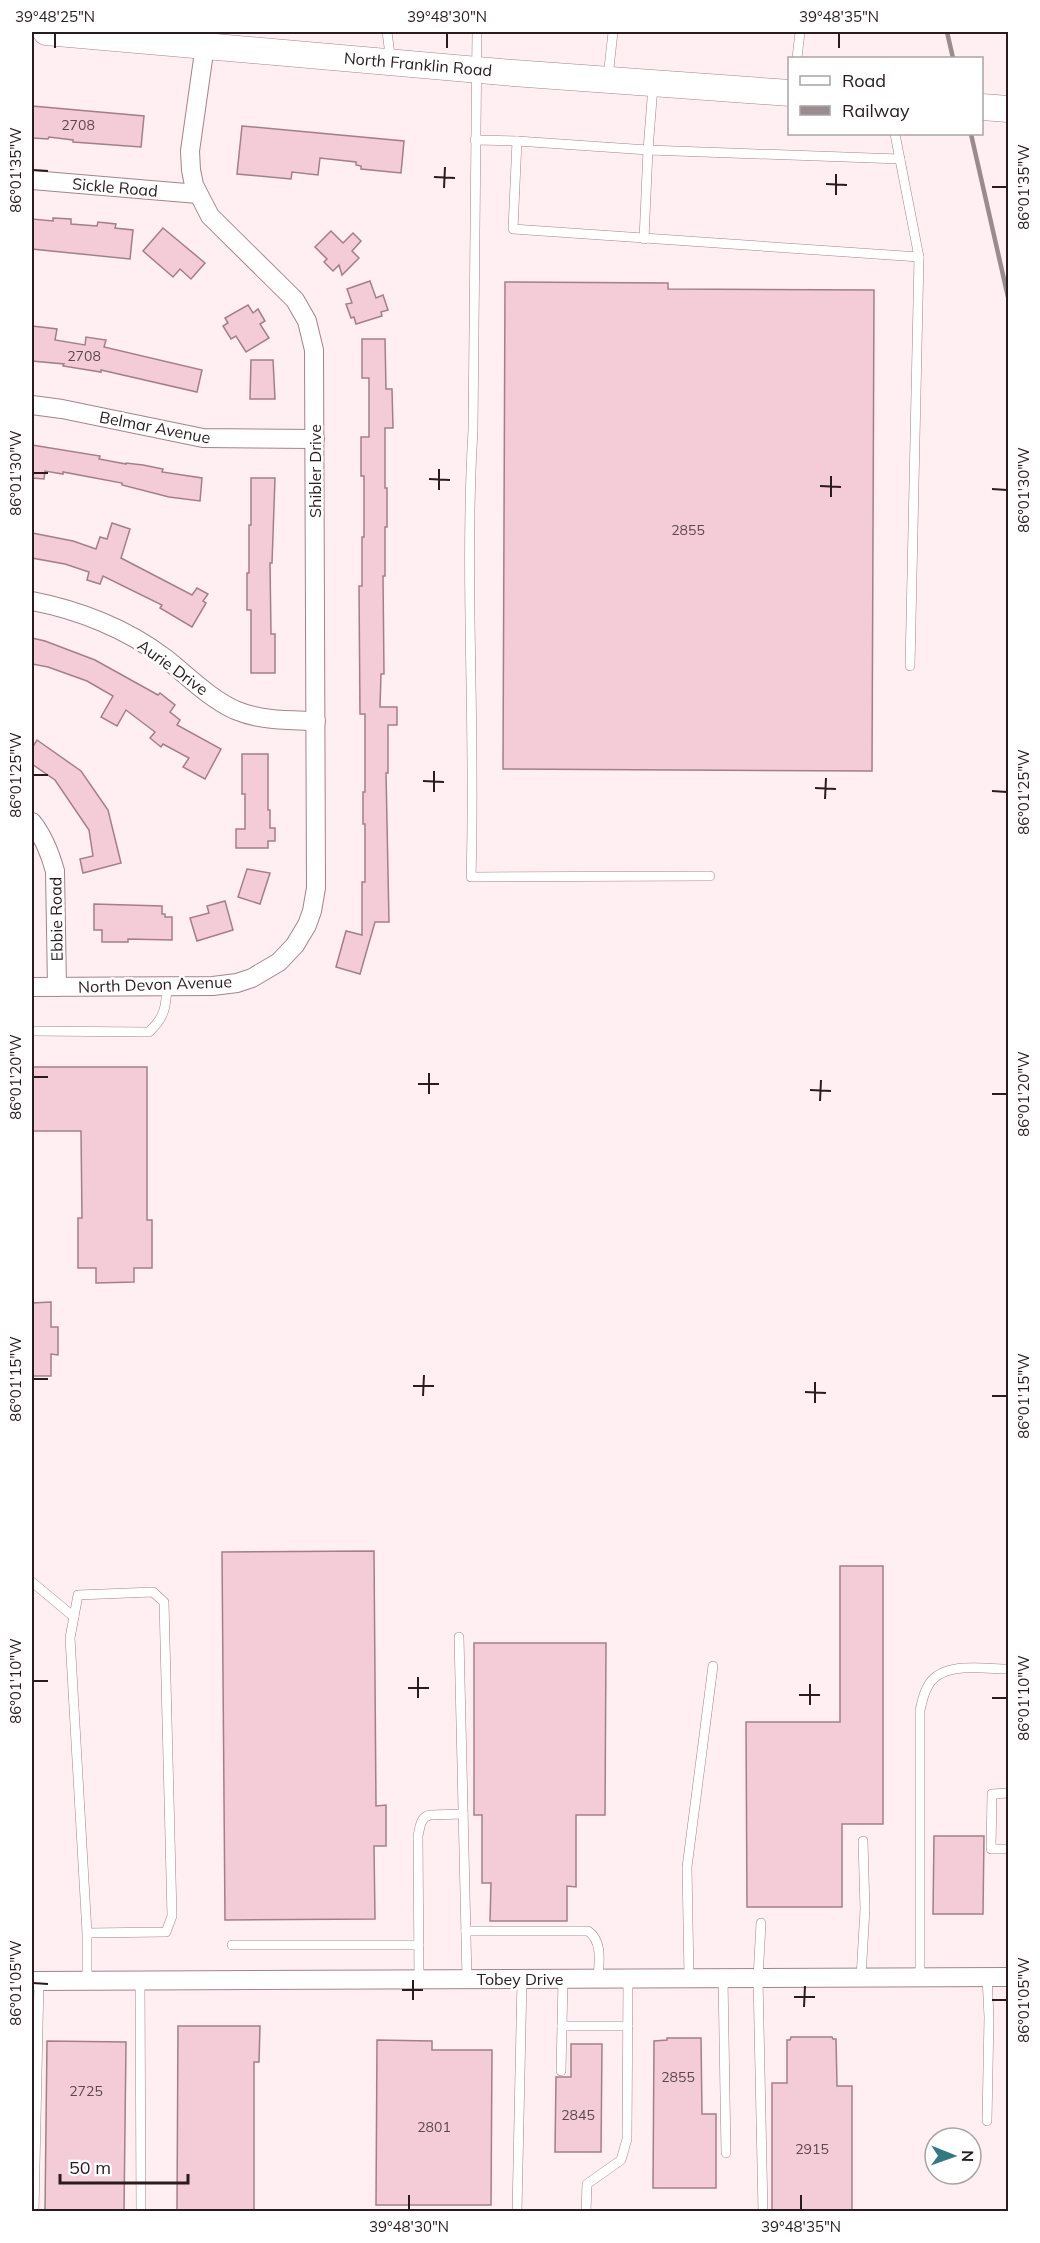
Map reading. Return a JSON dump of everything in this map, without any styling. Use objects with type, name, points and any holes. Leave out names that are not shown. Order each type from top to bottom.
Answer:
[{"type":"main road","name":"North Franklin Road","points":[[46,32],[608,80],[788,93]]},
{"type":"main road","points":[[983,107],[1008,109]]},
{"type":"street","name":"Shibler Drive","points":[[205,45],[190,151],[191,170],[198,194],[210,216],[290,293],[307,321],[315,360],[315,895],[312,910],[299,939]]},
{"type":"street","name":"Sickle Road","points":[[32,180],[198,194]]},
{"type":"street","name":"Belmar Avenue","points":[[32,405],[203,438],[315,439]]},
{"type":"street","name":"Aurie Drive","points":[[32,601],[74,612],[126,634],[153,650],[208,693],[234,710],[273,720],[316,721]]},
{"type":"street","name":"Ebbie Road","points":[[32,822],[52,856],[55,871],[57,987]]},
{"type":"street","name":"North Devon Avenue","points":[[32,987],[221,986],[252,978],[279,962],[299,939]]},
{"type":"street","name":"Tobey Drive","points":[[35,1981],[1008,1977]]},
{"type":"lane","points":[[387,32],[391,62]]},
{"type":"lane","points":[[477,32],[473,430],[469,496],[473,792],[471,877],[710,876]]},
{"type":"lane","points":[[608,80],[613,32]]},
{"type":"lane","points":[[797,57],[800,32]]},
{"type":"lane","points":[[644,239],[654,83]]},
{"type":"lane","points":[[895,135],[920,257],[909,666]]},
{"type":"lane","points":[[475,140],[648,150],[900,159]]},
{"type":"lane","points":[[517,141],[513,228],[920,257]]},
{"type":"lane","points":[[32,1031],[149,1032],[160,1022],[166,1004],[167,986]]},
{"type":"lane","points":[[32,1582],[74,1617]]},
{"type":"lane","points":[[87,1933],[166,1932],[172,1916],[164,1602],[153,1592],[78,1596],[70,1638],[87,1933],[87,1981]]},
{"type":"lane","points":[[459,1637],[466,1979]]},
{"type":"lane","points":[[689,1978],[687,1867],[713,1666]]},
{"type":"lane","points":[[920,1977],[920,1710],[927,1687],[934,1677],[949,1669],[1008,1669]]},
{"type":"lane","points":[[1008,1793],[992,1794],[991,1849],[1008,1849]]},
{"type":"lane","points":[[419,1979],[418,1836],[421,1822],[430,1815],[463,1814]]},
{"type":"lane","points":[[861,1977],[865,1909],[863,1841]]},
{"type":"lane","points":[[761,1923],[758,1978],[763,2211]]},
{"type":"lane","points":[[466,1931],[588,1931],[596,1938],[599,1952],[598,1978]]},
{"type":"lane","points":[[232,1945],[419,1945]]},
{"type":"lane","points":[[987,1977],[989,2017],[987,2121]]},
{"type":"lane","points":[[586,2211],[587,2184],[621,2160],[627,2139],[628,1978]]},
{"type":"lane","points":[[723,1978],[726,2153]]},
{"type":"lane","points":[[517,2211],[522,1979]]},
{"type":"lane","points":[[561,2071],[563,1979]]},
{"type":"lane","points":[[140,1980],[141,2211]]},
{"type":"lane","points":[[34,2211],[35,1981]]},
{"type":"lane","points":[[562,2026],[628,2026]]},
{"type":"building","points":[[32,106],[144,116],[141,147],[73,142],[73,140],[49,137],[48,139],[33,138]]},
{"type":"building","points":[[242,126],[404,141],[401,173],[361,169],[356,162],[320,158],[318,175],[292,172],[291,179],[237,174]]},
{"type":"building","points":[[53,218],[71,219],[71,224],[97,226],[98,222],[116,224],[115,228],[133,230],[130,259],[32,249],[32,219],[53,221]]},
{"type":"building","points":[[163,228],[205,263],[191,279],[180,269],[173,277],[143,251]]},
{"type":"building","points":[[331,231],[343,243],[353,233],[361,241],[352,251],[359,258],[342,275],[339,265],[333,271],[324,262],[327,259],[315,247]]},
{"type":"building","points":[[370,281],[376,298],[383,295],[388,310],[381,312],[382,316],[356,324],[346,304],[352,303],[347,289]]},
{"type":"building","points":[[505,282],[668,283],[668,289],[874,290],[872,771],[503,769]]},
{"type":"building","points":[[248,305],[253,313],[258,309],[265,321],[260,324],[269,338],[246,352],[236,336],[231,339],[223,326],[228,323],[225,318]]},
{"type":"building","points":[[32,326],[57,329],[55,340],[85,345],[86,337],[106,340],[104,347],[202,370],[197,392],[101,370],[101,372],[63,366],[64,364],[32,361]]},
{"type":"building","points":[[362,339],[385,339],[386,389],[392,389],[393,428],[385,428],[387,527],[385,527],[385,576],[383,576],[384,674],[381,674],[380,707],[397,707],[397,725],[388,725],[388,773],[386,773],[389,922],[375,922],[360,974],[336,967],[346,931],[362,935],[362,882],[365,882],[363,792],[365,792],[365,714],[360,714],[359,586],[362,586],[362,537],[364,537],[364,476],[361,476],[361,437],[369,437],[369,378],[362,378]]},
{"type":"building","points":[[251,360],[273,360],[275,399],[250,399]]},
{"type":"building","points":[[32,445],[100,456],[99,459],[143,465],[163,469],[162,472],[202,478],[200,501],[169,497],[122,485],[122,483],[63,472],[63,474],[45,471],[44,479],[32,478]]},
{"type":"building","points":[[251,478],[275,478],[272,563],[270,563],[271,634],[275,634],[275,673],[251,673],[251,610],[247,610],[247,573],[249,573]]},
{"type":"building","points":[[112,523],[130,529],[121,558],[192,595],[197,588],[208,594],[203,601],[206,603],[192,627],[160,608],[162,605],[103,576],[100,584],[87,580],[89,572],[65,564],[32,558],[32,533],[73,541],[96,549],[100,537],[107,539]]},
{"type":"building","points":[[32,638],[95,660],[158,695],[160,693],[175,705],[170,712],[180,720],[177,725],[221,749],[205,779],[183,767],[189,758],[163,744],[161,747],[150,738],[155,732],[126,710],[117,726],[101,717],[113,696],[87,681],[48,667],[32,664]]},
{"type":"building","points":[[37,740],[81,771],[108,810],[121,863],[83,873],[80,859],[93,856],[89,830],[55,780],[32,764],[32,748]]},
{"type":"building","points":[[242,754],[268,754],[268,810],[270,810],[270,828],[275,828],[275,841],[268,841],[268,848],[236,848],[236,829],[245,829]]},
{"type":"building","points":[[247,869],[270,873],[260,904],[238,897]]},
{"type":"building","points":[[225,901],[233,930],[197,941],[190,918],[209,913],[207,906]]},
{"type":"building","points":[[94,904],[162,906],[162,914],[165,914],[165,917],[172,917],[172,940],[128,939],[128,942],[102,942],[102,930],[94,930]]},
{"type":"building","points":[[32,1067],[147,1067],[147,1220],[152,1220],[152,1268],[134,1268],[134,1282],[96,1283],[96,1268],[78,1268],[78,1218],[82,1218],[81,1131],[32,1131]]},
{"type":"building","points":[[51,1302],[51,1327],[58,1327],[58,1355],[51,1354],[51,1376],[32,1376],[32,1303]]},
{"type":"building","points":[[374,1551],[376,1806],[386,1805],[386,1846],[374,1846],[375,1919],[225,1920],[222,1552]]},
{"type":"building","points":[[840,1566],[883,1566],[883,1824],[842,1824],[842,1907],[747,1907],[746,1722],[840,1722]]},
{"type":"building","points":[[474,1643],[606,1643],[605,1815],[576,1815],[576,1887],[567,1886],[567,1921],[490,1921],[491,1883],[482,1883],[482,1815],[474,1815]]},
{"type":"building","points":[[934,1836],[984,1836],[983,1914],[933,1914]]},
{"type":"building","points":[[178,2026],[260,2026],[259,2062],[254,2062],[254,2211],[177,2211]]},
{"type":"building","points":[[791,2037],[832,2037],[836,2039],[837,2086],[852,2086],[852,2211],[772,2211],[772,2083],[787,2083],[787,2040]]},
{"type":"building","points":[[667,2038],[701,2038],[702,2114],[716,2114],[716,2188],[653,2188],[654,2041],[667,2040]]},
{"type":"building","points":[[377,2040],[432,2041],[432,2050],[492,2050],[491,2205],[376,2205]]},
{"type":"building","points":[[47,2041],[126,2042],[124,2211],[45,2211]]},
{"type":"building","points":[[571,2044],[602,2044],[601,2152],[555,2152],[556,2077],[571,2077]]},
{"type":"railway","points":[[947,32],[953,57]]},
{"type":"railway","points":[[971,135],[1008,297]]}]
